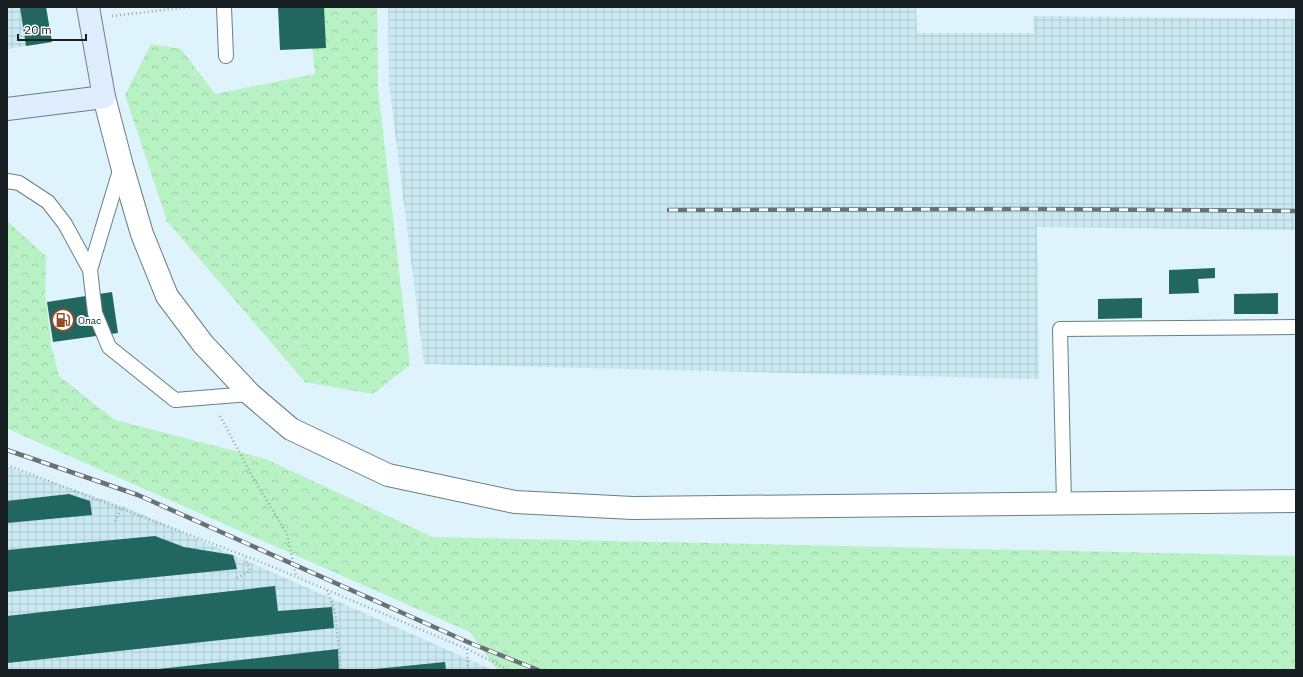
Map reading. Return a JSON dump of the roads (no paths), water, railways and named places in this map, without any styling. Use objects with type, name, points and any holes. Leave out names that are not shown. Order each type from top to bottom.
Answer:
[{"type":"street","points":[[88,7],[104,97],[122,166],[142,234],[167,296],[203,344],[250,394],[291,429],[388,475],[515,502],[633,508],[1296,501]]},
{"type":"street","points":[[7,109],[104,97]]},
{"type":"lane","points":[[224,7],[226,56]]},
{"type":"lane","points":[[122,166],[90,270],[94,313],[109,347],[175,400],[250,394]]},
{"type":"lane","points":[[7,181],[20,183],[48,202],[65,224],[90,270]]},
{"type":"lane","points":[[1064,504],[1060,328],[1296,327]]},
{"type":"railway","points":[[669,210],[1036,209],[1296,211]]},
{"type":"railway","points":[[7,450],[138,495],[470,643],[538,670]]},
{"type":"place","name":"Олас","points":[[63,320]]}]
